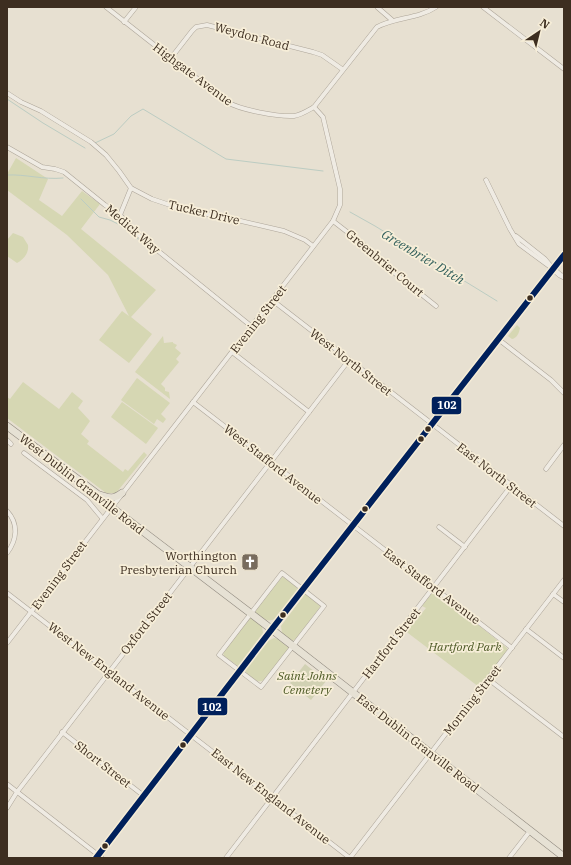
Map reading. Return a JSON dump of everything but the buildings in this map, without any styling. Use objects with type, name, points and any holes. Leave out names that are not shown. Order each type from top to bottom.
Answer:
[{"type":"main road","points":[[99,857],[272,629],[564,255]]},
{"type":"main road","name":"West Dublin Granville Road","points":[[7,426],[272,629]]},
{"type":"main road","points":[[96,493],[115,498],[122,493]]},
{"type":"main road","name":"East Dublin Granville Road","points":[[272,629],[564,857]]},
{"type":"street","name":"Highgate Avenue","points":[[106,7],[227,102],[240,109],[294,116],[306,112],[314,107]]},
{"type":"street","points":[[124,22],[136,7]]},
{"type":"street","points":[[377,7],[392,20]]},
{"type":"street","points":[[314,107],[373,31],[384,23],[423,14],[436,7]]},
{"type":"street","points":[[483,7],[564,69]]},
{"type":"street","name":"Weydon Road","points":[[171,58],[196,27],[207,24],[314,52],[322,55],[342,69]]},
{"type":"street","name":"Tucker Drive","points":[[7,93],[91,142],[106,155],[132,188],[152,199],[182,209],[284,231],[301,238],[313,246]]},
{"type":"street","name":"Evening Street","points":[[7,643],[111,506],[333,221],[340,205],[340,189],[323,117],[314,107]]},
{"type":"street","name":"Medick Way","points":[[7,147],[42,167],[64,172],[105,205],[120,215],[136,233],[251,326]]},
{"type":"street","points":[[486,180],[519,244],[564,277]]},
{"type":"street","points":[[120,215],[132,188]]},
{"type":"street","name":"Greenbrier Court","points":[[333,221],[364,245],[387,268],[436,306]]},
{"type":"street","name":"West North Street","points":[[272,300],[431,424]]},
{"type":"street","points":[[498,339],[551,380],[564,393]]},
{"type":"street","points":[[232,352],[309,412]]},
{"type":"street","name":"Oxford Street","points":[[7,808],[17,792],[62,732],[349,360]]},
{"type":"street","name":"West Stafford Avenue","points":[[193,402],[353,525]]},
{"type":"street","name":"East North Street","points":[[431,424],[564,526]]},
{"type":"street","points":[[7,440],[11,444]]},
{"type":"street","points":[[546,469],[564,445]]},
{"type":"street","points":[[24,453],[87,500],[102,518]]},
{"type":"street","name":"Hartford Street","points":[[226,858],[512,486]]},
{"type":"street","points":[[7,511],[11,516],[15,528],[13,543],[7,553]]},
{"type":"street","name":"East Stafford Avenue","points":[[353,525],[512,648]]},
{"type":"street","points":[[439,526],[465,547]]},
{"type":"street","points":[[282,573],[303,590],[324,606],[261,687],[219,655],[282,573]]},
{"type":"street","name":"Morning Street","points":[[350,858],[564,580]]},
{"type":"street","name":"West New England Avenue","points":[[7,593],[191,735]]},
{"type":"street","points":[[553,594],[564,602]]},
{"type":"street","points":[[526,629],[564,658]]},
{"type":"street","points":[[488,679],[564,738]]},
{"type":"street","name":"Short Street","points":[[62,732],[144,796]]},
{"type":"street","name":"East New England Avenue","points":[[191,735],[350,858]]},
{"type":"street","points":[[7,784],[99,857]]},
{"type":"street","points":[[509,858],[530,831]]},
{"type":"green space","points":[[16,158],[48,179],[39,200],[62,216],[82,191],[100,204],[81,229],[156,290],[131,317],[152,334],[129,363],[99,340],[122,311],[129,316],[108,275],[67,235],[7,190],[7,174]]},
{"type":"green space","points":[[13,233],[23,237],[28,245],[26,256],[17,263],[7,256],[7,240]]},
{"type":"green space","points":[[517,325],[520,328],[519,332],[512,339],[508,336]]},
{"type":"green space","points":[[163,336],[164,343],[173,342],[177,345],[175,348],[181,353],[176,359],[179,362],[161,384],[165,388],[165,391],[169,392],[170,399],[135,372]]},
{"type":"green space","points":[[137,378],[170,403],[161,414],[166,419],[163,423],[157,419],[154,424],[121,400]]},
{"type":"green space","points":[[23,382],[59,409],[72,392],[83,401],[78,408],[90,421],[81,434],[89,441],[87,444],[123,472],[125,469],[128,471],[144,452],[147,455],[116,493],[106,493],[7,418],[7,397],[10,399]]},
{"type":"green space","points":[[122,402],[158,428],[146,444],[111,417]]},
{"type":"green space","points":[[282,577],[286,578],[298,589],[275,619],[264,619],[256,613],[255,610]]},
{"type":"green space","name":"Hartford Park","points":[[435,592],[441,596],[440,600],[449,606],[450,603],[454,607],[454,610],[465,619],[466,615],[507,648],[507,651],[479,687],[404,630],[410,622],[414,623],[426,608],[422,606],[432,593]]},
{"type":"green space","points":[[305,594],[320,604],[320,607],[296,639],[292,641],[282,633],[281,626]]},
{"type":"green space","points":[[250,618],[262,626],[263,633],[238,666],[224,656],[223,652]]},
{"type":"green space","points":[[274,638],[278,639],[289,648],[264,680],[259,681],[251,678],[245,671],[268,641]]},
{"type":"green space","name":"Saint Johns Cemetery","points":[[305,664],[326,681],[311,700],[290,683]]},
{"type":"waterway","points":[[7,99],[85,148]]},
{"type":"waterway","name":"Greenbrier Ditch","points":[[95,143],[114,134],[131,116],[143,109],[226,159],[323,171]]},
{"type":"waterway","name":"Greenbrier Ditch","points":[[7,175],[63,178]]},
{"type":"waterway","points":[[81,199],[99,217],[118,224],[146,245]]},
{"type":"waterway","name":"Greenbrier Ditch","points":[[350,212],[497,301]]},
{"type":"transit line","name":"102","points":[[96,858],[272,629],[564,255]]},
{"type":"place","name":"Worthington Presbyterian Church","points":[[250,562]]}]
